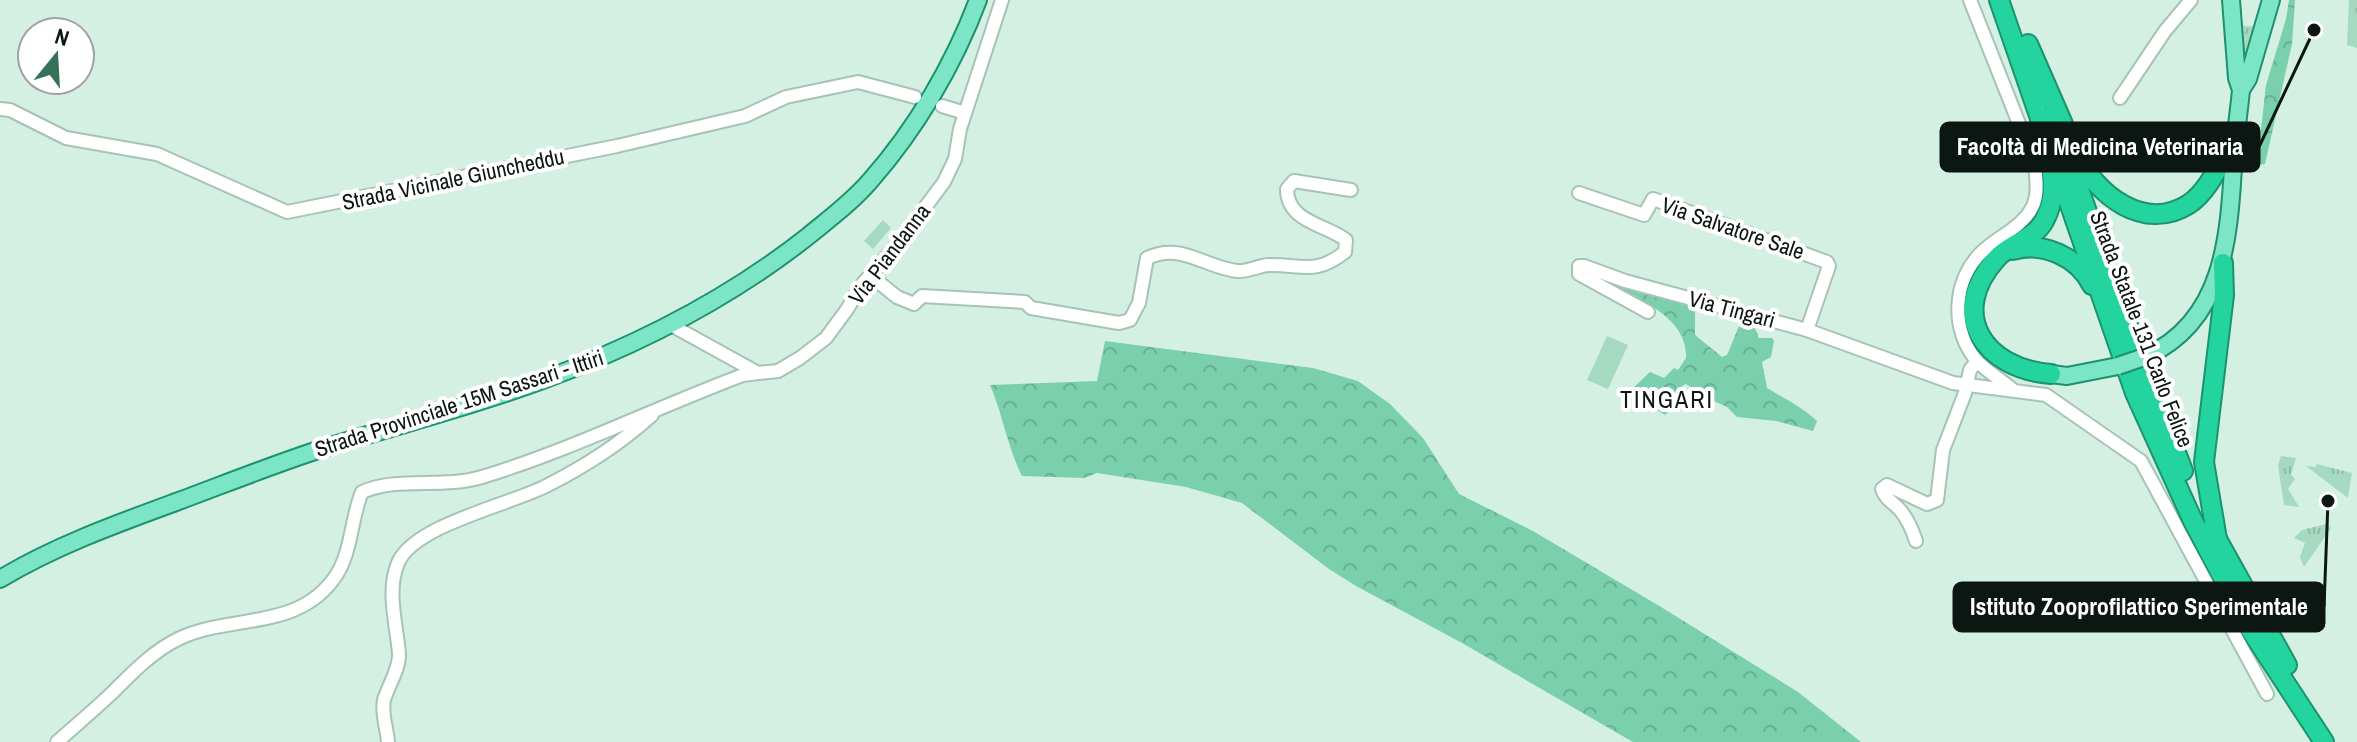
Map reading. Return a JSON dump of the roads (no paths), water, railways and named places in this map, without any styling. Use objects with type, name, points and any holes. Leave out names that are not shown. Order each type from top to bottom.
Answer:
[{"type":"highway","name":"Strada Statale 131 Carlo Felice","points":[[1999,0],[2135,393],[2193,521],[2250,629],[2324,742]]},
{"type":"highway","name":"Strada Statale 131 Carlo Felice","points":[[2013,0],[2152,394],[2191,492],[2298,685],[2336,742]]},
{"type":"highway","points":[[2028,44],[2086,173],[2106,195],[2131,210],[2161,214],[2188,205],[2208,185],[2235,137]]},
{"type":"highway","points":[[2025,69],[2052,172],[2054,191],[2043,223],[2033,234],[1999,255],[1986,270],[1975,291],[1974,318],[1982,341],[2003,361],[2034,373],[2051,374]]},
{"type":"highway","points":[[1999,255],[2026,246],[2071,259],[2087,274],[2109,316]]},
{"type":"highway","points":[[2217,539],[2204,462],[2224,295],[2223,263]]},
{"type":"main road","name":"Strada Provinciale 15M Sassari - Ittiri","points":[[0,579],[28,562],[96,532],[312,452],[541,381],[671,325],[772,264],[869,183],[927,103],[954,54],[978,0]]},
{"type":"main road","points":[[2051,374],[2067,376],[2118,366],[2147,356],[2175,341],[2198,317],[2223,263],[2241,90],[2248,79],[2271,0]]},
{"type":"main road","points":[[2231,3],[2236,17],[2245,23],[2255,24],[2264,18]]},
{"type":"main road","points":[[2231,3],[2237,78],[2241,90]]},
{"type":"street","name":"Via Piandanna","points":[[57,742],[155,653],[179,639],[215,627],[271,619],[296,610],[317,596],[337,573],[344,558],[354,512],[362,492],[379,485],[477,479],[542,458],[743,375],[778,371],[826,338],[859,288],[944,182],[955,159],[965,113],[1002,0]]},
{"type":"street","points":[[1970,0],[2035,164],[2037,186],[2033,206],[2013,230],[1981,252],[1964,280],[1959,300],[1959,327],[1977,361],[2013,390]]},
{"type":"street","points":[[2120,98],[2165,31],[2191,0]]},
{"type":"street","name":"Strada Vicinale Giuncheddu","points":[[0,109],[10,110],[66,138],[157,154],[287,212],[617,146],[745,116],[786,97],[858,82],[915,97]]},
{"type":"street","points":[[942,106],[965,113]]},
{"type":"street","points":[[871,276],[897,297],[914,304],[922,296],[1025,302],[1031,308],[1119,323],[1130,320],[1139,303],[1147,258],[1162,251],[1185,254],[1239,271],[1265,265],[1319,268],[1334,261],[1345,252],[1346,240],[1336,232],[1296,214],[1287,199],[1287,189],[1294,181],[1351,190]]},
{"type":"street","name":"Via Salvatore Sale","points":[[1579,193],[1644,215],[1653,199],[1827,262],[1829,266],[1807,330]]},
{"type":"street","name":"Via Tingari","points":[[1648,312],[1579,274],[1579,266],[1807,330],[1966,386],[2046,395]]},
{"type":"street","points":[[671,325],[758,373]]},
{"type":"street","points":[[1916,541],[1902,512],[1884,496],[1882,489],[1887,485],[1927,504],[1937,500],[1943,450],[1970,370],[1977,361]]},
{"type":"street","points":[[2051,374],[2046,395],[2144,465],[2267,694]]},
{"type":"street","points":[[388,742],[383,703],[400,656],[395,637],[394,586],[398,563],[410,547],[431,532],[543,488],[634,431],[661,408]]},
{"type":"place","name":"Facoltà di Medicina Veterinaria","points":[[2314,30]]},
{"type":"place","name":"Istituto Zooprofilattico Sperimentale","points":[[2328,501]]},
{"type":"district","name":"TINGARI","points":[[1667,400]]}]
